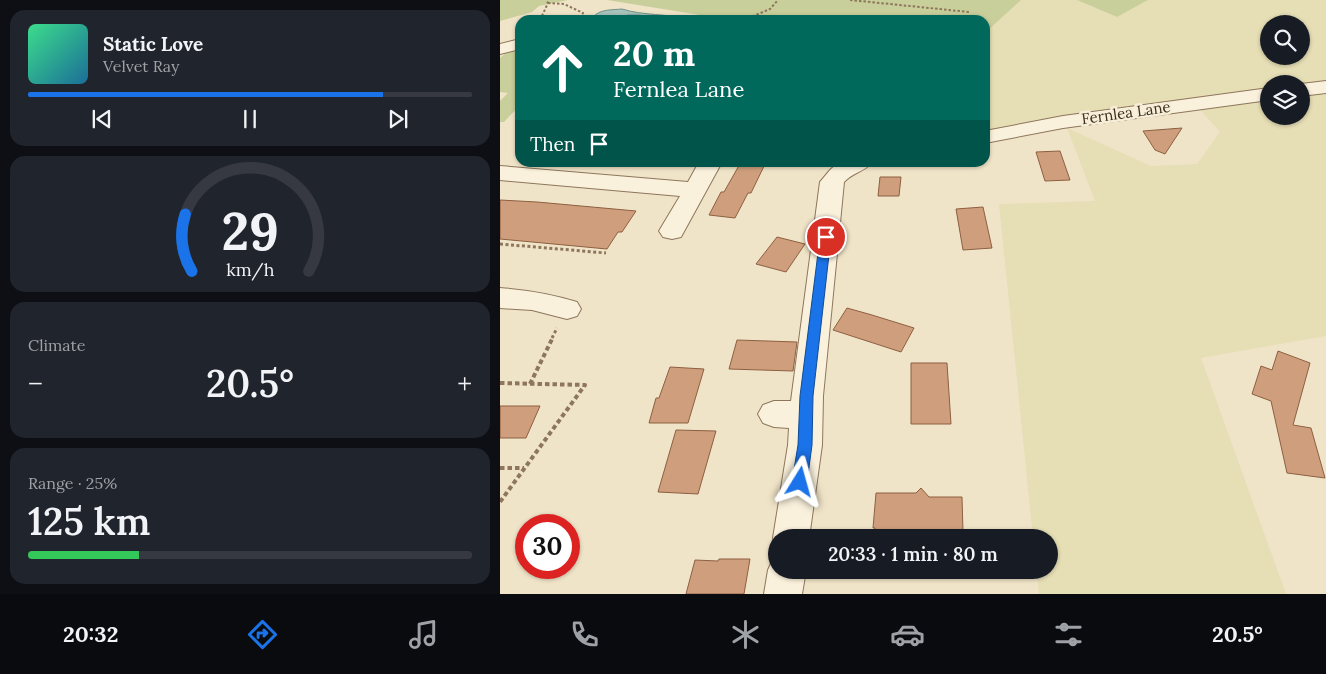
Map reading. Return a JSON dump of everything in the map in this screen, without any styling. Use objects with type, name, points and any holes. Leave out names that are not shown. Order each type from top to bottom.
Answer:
[{"type":"street","points":[[500,49],[515,45]]},
{"type":"street","points":[[1310,89],[1326,87]]},
{"type":"street","name":"Fernlea Lane","points":[[990,136],[1063,122],[1260,95]]},
{"type":"street","points":[[672,231],[708,167]]},
{"type":"street","points":[[793,529],[805,445],[790,415],[807,396],[832,182],[838,172],[846,167]]},
{"type":"street","points":[[500,173],[696,190]]},
{"type":"street","points":[[500,298],[532,300],[567,309]]},
{"type":"street","points":[[783,594],[786,579]]},
{"type":"path","points":[[756,15],[770,9],[778,0]]},
{"type":"path","points":[[850,0],[969,12]]},
{"type":"path","points":[[542,15],[547,2],[564,4],[584,13],[583,15]]},
{"type":"path","points":[[500,244],[606,253]]},
{"type":"path","points":[[530,384],[567,309]]},
{"type":"path","points":[[500,383],[585,385],[500,502]]},
{"type":"path","points":[[500,468],[525,468]]},
{"type":"shaded area","points":[[1021,0],[1077,0],[1117,17],[1148,0],[1326,0],[1326,88],[1310,90],[1310,75],[1260,75],[1260,125],[1310,125],[1310,91],[1326,89],[1326,336],[1201,358],[1286,594],[1039,594],[1037,579],[1058,579],[1058,529],[1032,529],[999,204],[1095,201],[1067,128],[1151,166],[1197,164],[1220,132],[1196,105],[990,136],[990,28]]},
{"type":"green space","points":[[500,0],[568,0],[539,6],[532,12],[515,15],[515,17],[500,21]]},
{"type":"green space","points":[[607,0],[1021,0],[990,28],[990,15],[700,15]]},
{"type":"green space","points":[[1077,0],[1148,0],[1117,17]]},
{"type":"green space","points":[[508,51],[515,51],[515,110],[504,122],[500,122],[500,101],[508,93],[500,92],[500,58]]},
{"type":"water","points":[[622,9],[661,15],[595,15],[610,10]]},
{"type":"building","points":[[1182,128],[1165,154],[1155,150],[1143,131]]},
{"type":"building","points":[[1060,151],[1070,180],[1045,181],[1036,152]]},
{"type":"building","points":[[738,167],[764,167],[751,193],[748,193],[735,218],[709,215],[721,192],[724,192]]},
{"type":"building","points":[[880,177],[901,177],[899,196],[878,196]]},
{"type":"building","points":[[500,200],[636,211],[622,232],[618,232],[607,249],[500,239]]},
{"type":"building","points":[[983,207],[992,248],[963,250],[956,209]]},
{"type":"building","points":[[777,237],[805,244],[786,272],[756,264]]},
{"type":"building","points":[[847,308],[914,328],[901,352],[833,330]]},
{"type":"building","points":[[737,340],[797,342],[793,371],[729,369]]},
{"type":"building","points":[[1278,351],[1310,363],[1293,425],[1311,428],[1325,478],[1287,473],[1271,401],[1252,394],[1261,366],[1272,370]]},
{"type":"building","points":[[911,363],[947,363],[951,424],[911,424]]},
{"type":"building","points":[[670,367],[704,369],[688,423],[649,423],[656,398],[659,398]]},
{"type":"building","points":[[500,406],[540,406],[526,438],[500,438]]},
{"type":"building","points":[[676,430],[716,431],[698,494],[658,492]]},
{"type":"building","points":[[921,488],[929,497],[962,497],[963,529],[873,528],[876,493],[916,493]]},
{"type":"building","points":[[719,559],[750,559],[744,594],[686,594],[695,560],[718,561]]},
{"type":"route","points":[[800,482],[805,445],[807,396],[826,237]]}]
